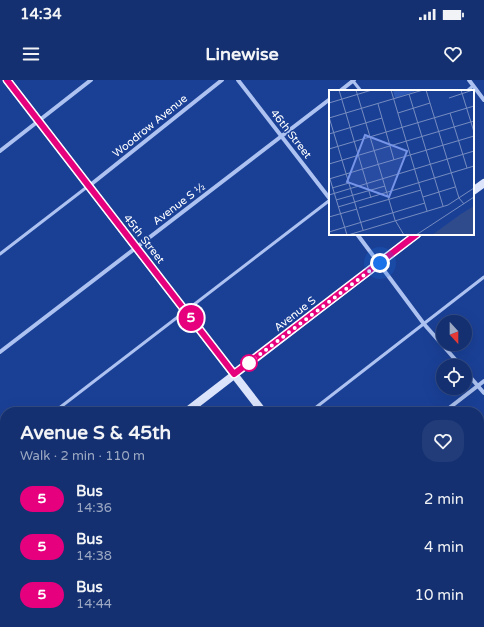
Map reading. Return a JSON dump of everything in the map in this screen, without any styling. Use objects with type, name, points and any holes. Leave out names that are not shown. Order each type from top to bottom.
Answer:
[{"type":"main road","name":"45th Street","points":[[7,80],[259,407]]},
{"type":"main road","points":[[474,190],[484,182]]},
{"type":"main road","name":"Avenue S","points":[[192,407],[416,235]]},
{"type":"street","points":[[0,151],[92,80]]},
{"type":"street","name":"Woodrow Avenue","points":[[89,186],[222,80]]},
{"type":"street","name":"46th Street","points":[[238,80],[329,199]]},
{"type":"street","points":[[341,90],[354,80]]},
{"type":"street","points":[[468,80],[484,100]]},
{"type":"street","name":"Avenue S ½","points":[[0,352],[329,100]]},
{"type":"street","points":[[358,235],[424,324],[455,359]]},
{"type":"street","points":[[472,379],[484,393]]},
{"type":"street","points":[[451,407],[484,381]]},
{"type":"lane","points":[[354,80],[360,90]]},
{"type":"lane","points":[[468,90],[473,86]]},
{"type":"lane","points":[[0,254],[89,186]]},
{"type":"lane","points":[[60,407],[329,201]]},
{"type":"lane","points":[[316,407],[484,277]]},
{"type":"bus line","name":"5","points":[[7,80],[234,374],[416,235]]},
{"type":"route","points":[[249,363],[246,365],[380,263]]}]
